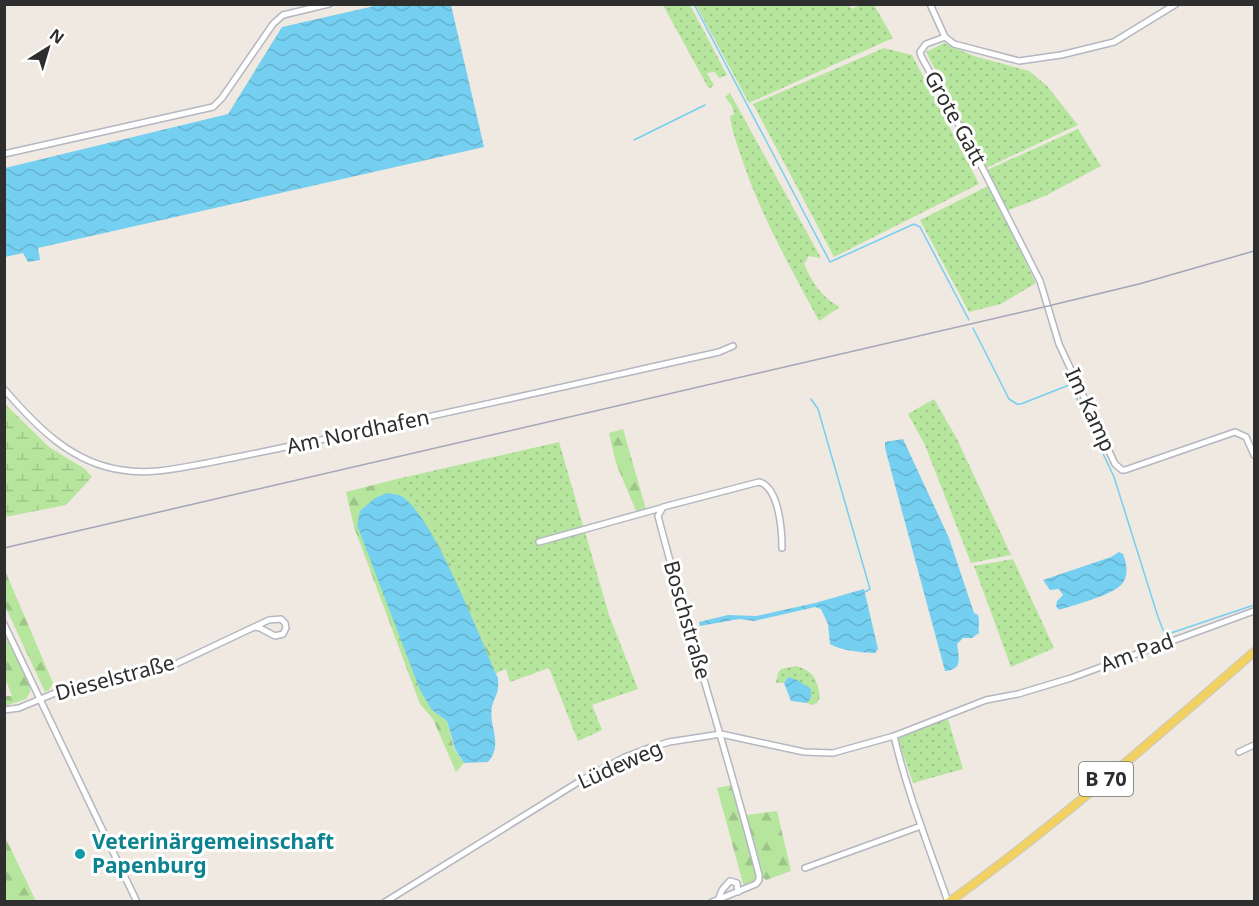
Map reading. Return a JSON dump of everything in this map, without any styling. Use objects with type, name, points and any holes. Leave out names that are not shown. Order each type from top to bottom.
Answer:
[{"type":"main road","name":"B 70","points":[[948,902],[1094,789],[1254,652]]},
{"type":"street","points":[[4,154],[213,107],[222,98],[273,24],[283,15],[329,4]]},
{"type":"street","points":[[930,4],[945,37]]},
{"type":"street","name":"Grote Gatt","points":[[1048,306],[1040,281],[1020,241],[920,52],[923,47],[945,37],[954,44],[1008,59],[1031,60],[1114,42],[1176,4]]},
{"type":"street","name":"Im Kamp","points":[[1048,306],[1059,344],[1119,468],[1125,470],[1235,432],[1246,437],[1254,455]]},
{"type":"street","name":"Am Nordhafen","points":[[4,389],[38,426],[73,453],[101,465],[121,470],[172,470],[719,352],[733,346]]},
{"type":"street","points":[[539,542],[759,482],[769,487],[772,493],[782,530],[782,548]]},
{"type":"street","name":"Boschstraße","points":[[663,507],[658,516],[660,526],[759,874],[756,884],[738,892]]},
{"type":"street","name":"Am Pad","points":[[1018,694],[1071,678],[1254,611]]},
{"type":"street","name":"Dieselstraße","points":[[4,710],[19,708],[55,693],[163,670],[269,620],[281,619],[285,622],[286,628],[283,634],[275,636],[255,627]]},
{"type":"street","points":[[4,624],[137,902]]},
{"type":"street","name":"Lüdeweg","points":[[385,902],[603,768],[641,751],[669,742],[721,734],[804,752],[825,754],[894,736],[986,700],[1018,694]]},
{"type":"street","points":[[894,736],[921,826],[948,902]]},
{"type":"street","points":[[1239,752],[1254,745]]},
{"type":"street","points":[[805,868],[921,826]]},
{"type":"street","points":[[712,902],[738,892],[737,883],[730,881],[722,890],[720,898]]},
{"type":"green space","points":[[848,4],[852,9],[860,5],[874,5],[893,38],[749,103],[696,5]]},
{"type":"green space","points":[[663,5],[690,5],[727,75],[719,78],[715,72],[707,73],[714,85],[709,89]]},
{"type":"green space","points":[[944,43],[974,56],[1029,71],[1047,86],[1078,125],[986,168],[926,52]]},
{"type":"green space","points":[[884,48],[912,55],[979,184],[834,257],[753,104]]},
{"type":"green space","points":[[730,93],[821,258],[809,256],[804,264],[818,289],[840,307],[819,321],[778,244],[744,165],[732,129],[730,116],[734,114],[732,106],[725,97]]},
{"type":"green space","points":[[1078,129],[1101,166],[1045,196],[1006,211],[987,170]]},
{"type":"green space","points":[[988,186],[1036,283],[1001,304],[969,312],[920,220]]},
{"type":"green space","points":[[934,399],[957,439],[1011,555],[971,563],[925,445],[908,414]]},
{"type":"green space","points":[[4,403],[49,447],[85,469],[92,477],[66,505],[5,517]]},
{"type":"green space","points":[[623,429],[646,509],[636,511],[616,463],[609,433]]},
{"type":"green space","points":[[559,442],[609,615],[638,689],[592,705],[602,730],[578,741],[549,668],[510,682],[506,669],[499,672],[450,562],[430,524],[417,505],[399,491],[397,479]]},
{"type":"green space","points":[[397,479],[399,491],[417,505],[430,524],[450,562],[499,672],[496,674],[437,546],[432,710],[447,721],[454,749],[464,763],[456,772],[433,719],[420,704],[354,527],[346,492]]},
{"type":"green space","points":[[4,558],[6,573],[53,683],[45,692],[5,606]]},
{"type":"green space","points":[[1013,559],[1054,648],[1011,667],[974,566]]},
{"type":"green space","points":[[5,636],[30,685],[30,692],[26,699],[5,706],[5,696],[12,696],[5,678]]},
{"type":"green space","points":[[796,666],[807,670],[814,677],[820,697],[817,703],[811,705],[807,703],[811,698],[788,677],[784,683],[776,683],[781,669]]},
{"type":"green space","points":[[948,719],[963,769],[913,783],[898,740],[900,736]]},
{"type":"green space","points":[[731,785],[757,876],[756,880],[744,887],[717,788]]},
{"type":"green space","points":[[777,811],[791,871],[766,880],[762,877],[746,815]]},
{"type":"green space","points":[[5,837],[36,901],[5,901]]},
{"type":"water","points":[[379,5],[451,5],[484,147],[38,248],[40,260],[28,262],[23,253],[5,257],[5,168],[228,114],[282,27]]},
{"type":"water","points":[[903,439],[949,538],[974,613],[979,617],[979,633],[972,638],[963,638],[957,644],[958,662],[951,670],[945,671],[885,448],[885,442]]},
{"type":"water","points":[[387,493],[401,496],[414,507],[427,527],[455,580],[498,678],[498,691],[491,713],[495,748],[488,762],[464,763],[455,749],[447,721],[432,710],[420,690],[357,525],[360,511],[375,498]]},
{"type":"water","points":[[1119,552],[1123,554],[1126,562],[1125,578],[1121,585],[1101,596],[1059,610],[1056,606],[1057,601],[1063,595],[1059,589],[1050,590],[1043,580],[1111,557]]},
{"type":"water","points":[[864,589],[878,649],[875,653],[858,652],[830,644],[828,624],[821,609],[815,607],[754,621],[739,619],[700,626],[699,622],[728,615],[756,616]]},
{"type":"water","points":[[788,677],[811,689],[811,698],[807,703],[791,701],[784,683]]},
{"type":"waterway","points":[[694,4],[830,262],[914,224],[920,227],[969,320]]},
{"type":"waterway","points":[[634,140],[705,105]]},
{"type":"waterway","points":[[973,328],[1009,399],[1017,404],[1069,385],[1072,388],[1114,477],[1165,635],[1254,605]]},
{"type":"waterway","points":[[811,399],[818,409],[870,589],[865,592]]},
{"type":"railway","points":[[4,548],[1048,306],[1139,284],[1254,251]]},
{"type":"place","name":"Veterinärgemeinschaft Papenburg","points":[[80,854]]}]
